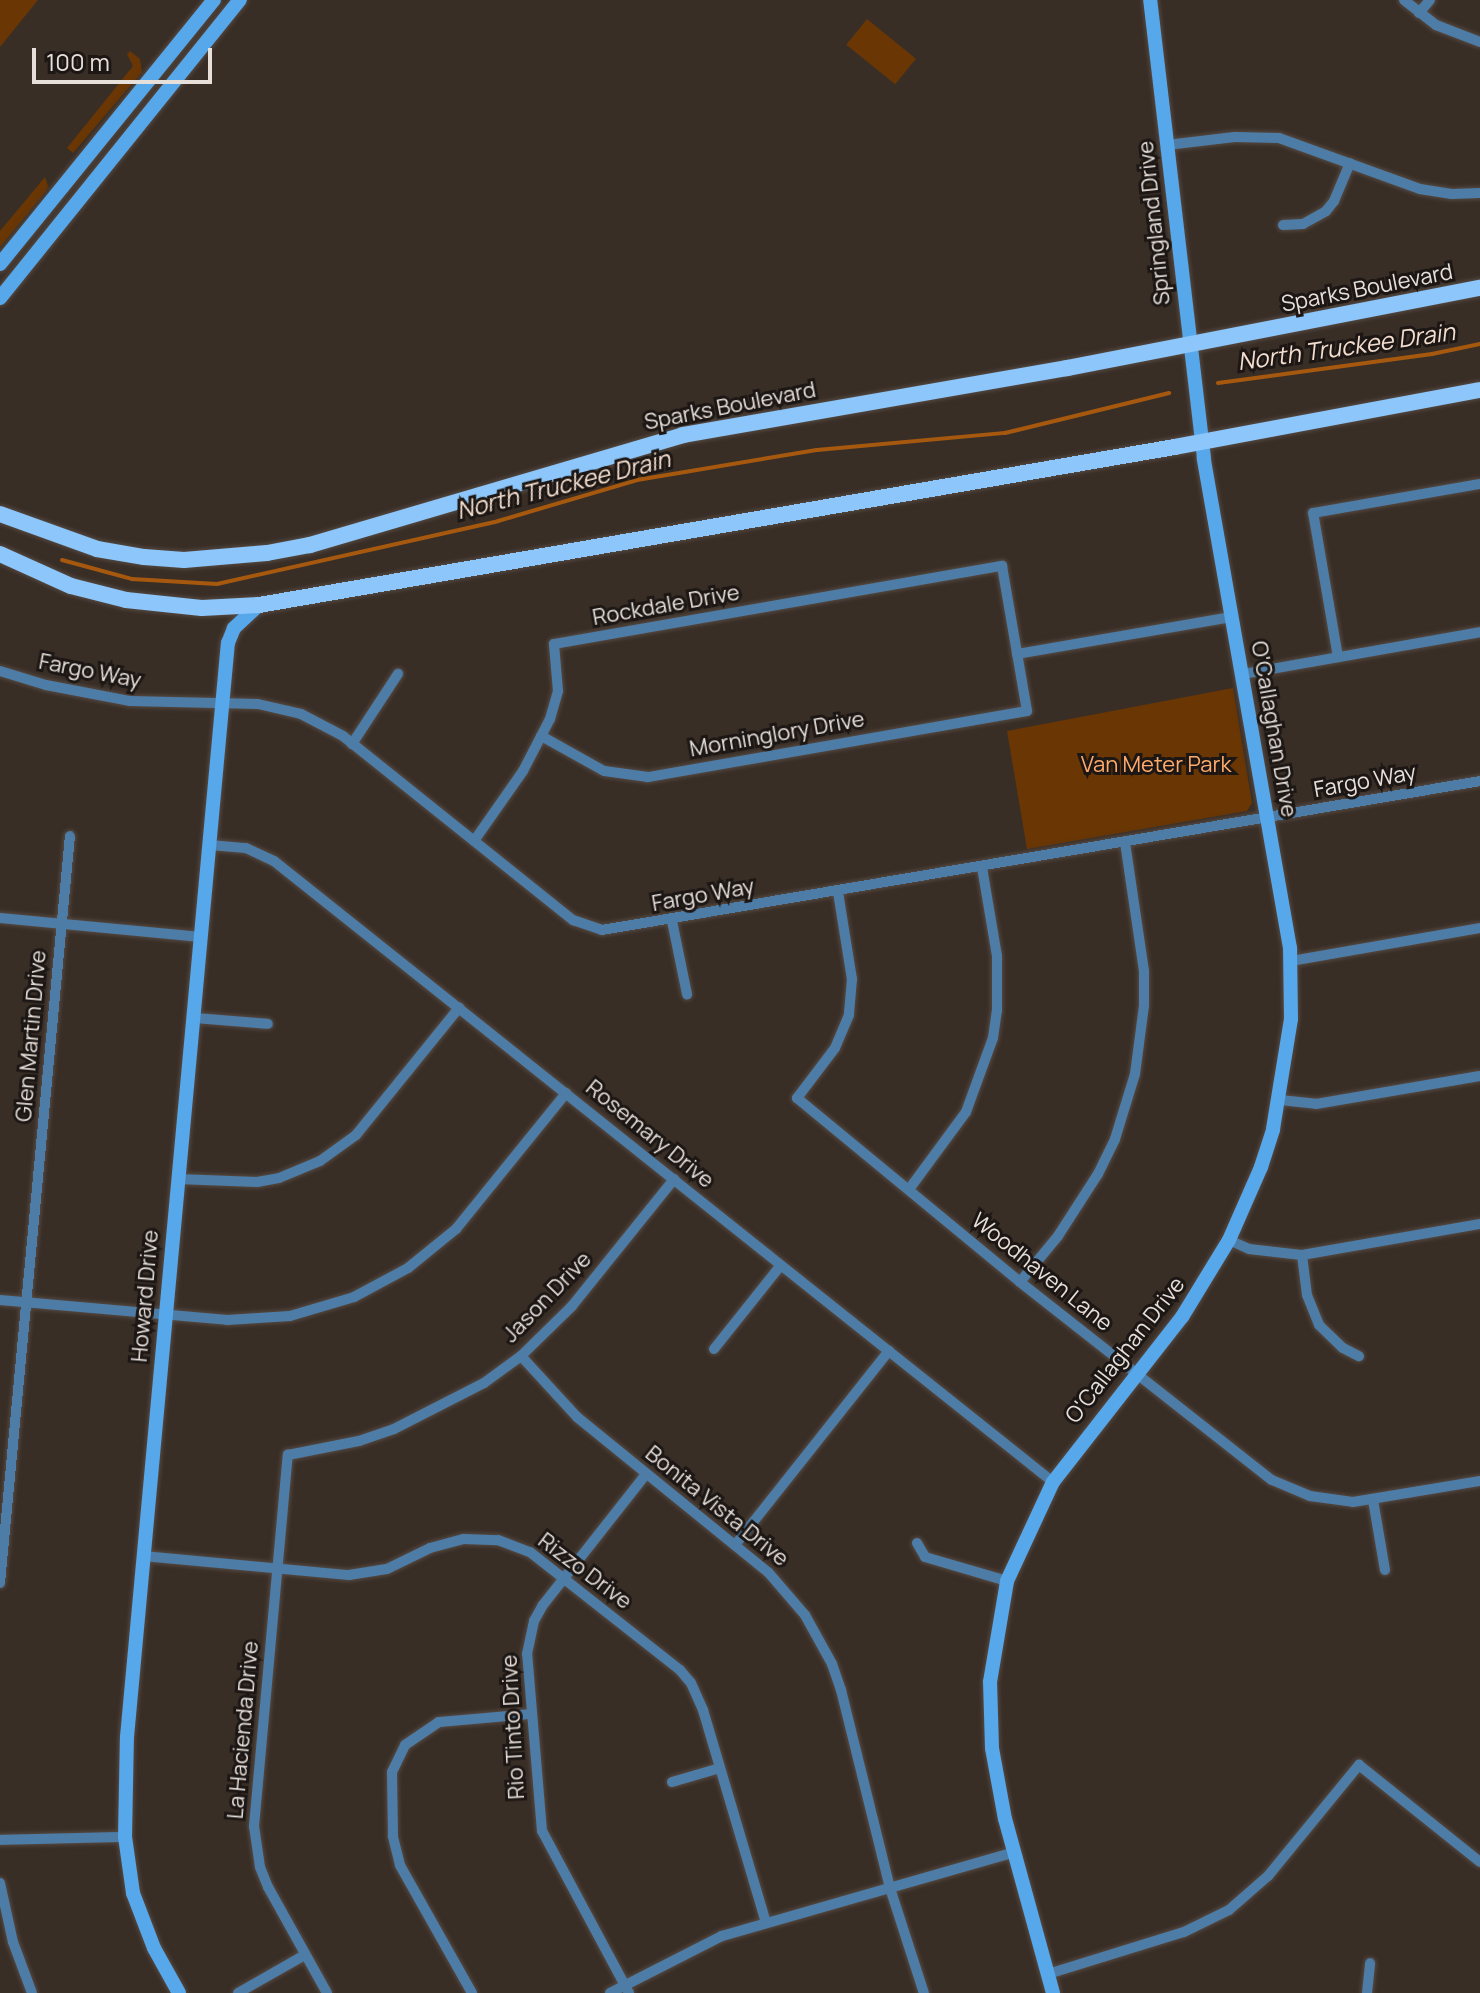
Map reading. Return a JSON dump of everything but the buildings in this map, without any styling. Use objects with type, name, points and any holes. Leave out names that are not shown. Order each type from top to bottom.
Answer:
[{"type":"main road","name":"Sparks Boulevard","points":[[0,514],[97,549],[144,557],[184,560],[267,553],[310,545],[683,435],[1189,345],[1480,288]]},
{"type":"main road","points":[[0,554],[71,586],[126,600],[202,608],[259,605],[1480,390]]},
{"type":"street","points":[[0,264],[214,0]]},
{"type":"street","points":[[0,298],[240,0]]},
{"type":"street","name":"Springland Drive","points":[[1150,0],[1202,441]]},
{"type":"street","points":[[1404,0],[1454,35],[1480,42]]},
{"type":"street","points":[[1419,13],[1430,0]]},
{"type":"street","points":[[1167,145],[1270,137],[1291,141],[1428,191],[1480,193]]},
{"type":"street","points":[[1283,225],[1303,224],[1326,211],[1350,163]]},
{"type":"street","name":"O'Callaghan Drive","points":[[1053,1993],[997,1783],[990,1715],[993,1647],[1007,1581],[1053,1482],[1182,1317],[1229,1240],[1261,1167],[1280,1100],[1291,1019],[1291,961],[1202,441]]},
{"type":"street","points":[[1338,657],[1313,513],[1480,484]]},
{"type":"street","name":"Rockdale Drive","points":[[474,841],[503,802],[541,736],[558,691],[554,644],[1002,566],[1017,654]]},
{"type":"street","name":"Howard Drive","points":[[179,1993],[142,1921],[133,1893],[125,1837],[127,1737],[228,643],[234,628],[259,605]]},
{"type":"street","points":[[1017,654],[1231,617]]},
{"type":"street","points":[[1243,674],[1480,632]]},
{"type":"street","name":"Morninglory Drive","points":[[541,736],[604,771],[648,777],[1027,711],[1017,654]]},
{"type":"street","name":"Fargo Way","points":[[0,671],[103,697],[170,704],[258,704],[301,714],[352,744],[586,926],[617,930],[1480,781]]},
{"type":"street","points":[[352,744],[398,674]]},
{"type":"street","name":"Glen Martin Drive","points":[[0,1583],[70,836]]},
{"type":"street","points":[[1020,1282],[1058,1236],[1098,1174],[1115,1139],[1135,1074],[1144,1006],[1144,971],[1125,842]]},
{"type":"street","name":"Rosemary Drive","points":[[210,845],[246,848],[274,861],[1053,1482]]},
{"type":"street","points":[[910,1188],[966,1112],[987,1063],[993,1038],[999,984],[982,867]]},
{"type":"street","name":"Woodhaven Lane","points":[[838,892],[852,979],[849,1015],[835,1048],[797,1098],[910,1188],[1020,1282],[1272,1480],[1331,1501],[1373,1500],[1480,1481]]},
{"type":"street","points":[[0,918],[201,937]]},
{"type":"street","points":[[672,921],[687,994]]},
{"type":"street","points":[[1291,961],[1480,928]]},
{"type":"street","points":[[178,1179],[257,1182],[279,1178],[320,1161],[356,1135],[459,1008]]},
{"type":"street","points":[[194,1018],[268,1024]]},
{"type":"street","points":[[1280,1100],[1316,1104],[1480,1076]]},
{"type":"street","points":[[0,1300],[227,1320],[290,1316],[323,1308],[383,1283],[425,1256],[456,1229],[566,1093]]},
{"type":"street","name":"Jason Drive","points":[[288,1455],[359,1441],[426,1415],[484,1383],[521,1356],[572,1306],[674,1179]]},
{"type":"street","points":[[1229,1240],[1249,1249],[1302,1255],[1480,1224]]},
{"type":"street","points":[[1302,1255],[1307,1295],[1319,1325],[1343,1348],[1359,1356]]},
{"type":"street","points":[[714,1349],[781,1265]]},
{"type":"street","points":[[735,1545],[889,1351]]},
{"type":"street","name":"Bonita Vista Drive","points":[[521,1356],[577,1417],[735,1545],[787,1592],[805,1615],[832,1664],[890,1888],[924,1993]]},
{"type":"street","name":"La Hacienda Drive","points":[[288,1455],[254,1826],[256,1847],[268,1887],[327,1993]]},
{"type":"street","name":"Rio Tinto Drive","points":[[627,1989],[542,1831],[530,1714],[529,1638],[543,1605],[646,1474]]},
{"type":"street","points":[[1373,1500],[1385,1570]]},
{"type":"street","name":"Rizzo Drive","points":[[143,1556],[368,1574],[405,1562],[446,1542],[481,1538],[530,1552],[680,1670],[691,1683],[703,1710],[766,1923]]},
{"type":"street","points":[[917,1543],[925,1557],[1007,1581]]},
{"type":"street","points":[[472,1993],[400,1865],[393,1836],[392,1772],[405,1745],[415,1735],[439,1722],[530,1714]]},
{"type":"street","points":[[1048,1974],[1184,1932],[1229,1910],[1268,1876],[1359,1765],[1480,1862]]},
{"type":"street","points":[[672,1782],[720,1768]]},
{"type":"street","points":[[0,1840],[125,1837]]},
{"type":"street","points":[[610,1993],[627,1989],[691,1949],[766,1923],[1014,1852]]},
{"type":"street","points":[[0,1883],[13,1942],[32,1993]]},
{"type":"street","points":[[238,1993],[305,1955]]},
{"type":"street","points":[[1367,1993],[1370,1963]]},
{"type":"green space","points":[[0,0],[38,0],[0,47]]},
{"type":"green space","points":[[867,19],[916,59],[895,84],[846,45]]},
{"type":"green space","points":[[130,51],[140,59],[142,72],[73,153],[67,148],[133,66],[127,54]]},
{"type":"green space","points":[[45,177],[46,191],[0,247],[0,231]]},
{"type":"green space","name":"Van Meter Park","points":[[1233,688],[1252,803],[1247,811],[1027,849],[1007,731]]},
{"type":"waterway","name":"North Truckee Drain","points":[[1218,383],[1432,354],[1480,344]]},
{"type":"waterway","name":"North Truckee Drain","points":[[62,560],[132,579],[217,584],[498,521],[637,480],[817,450],[1005,433],[1169,393]]}]
